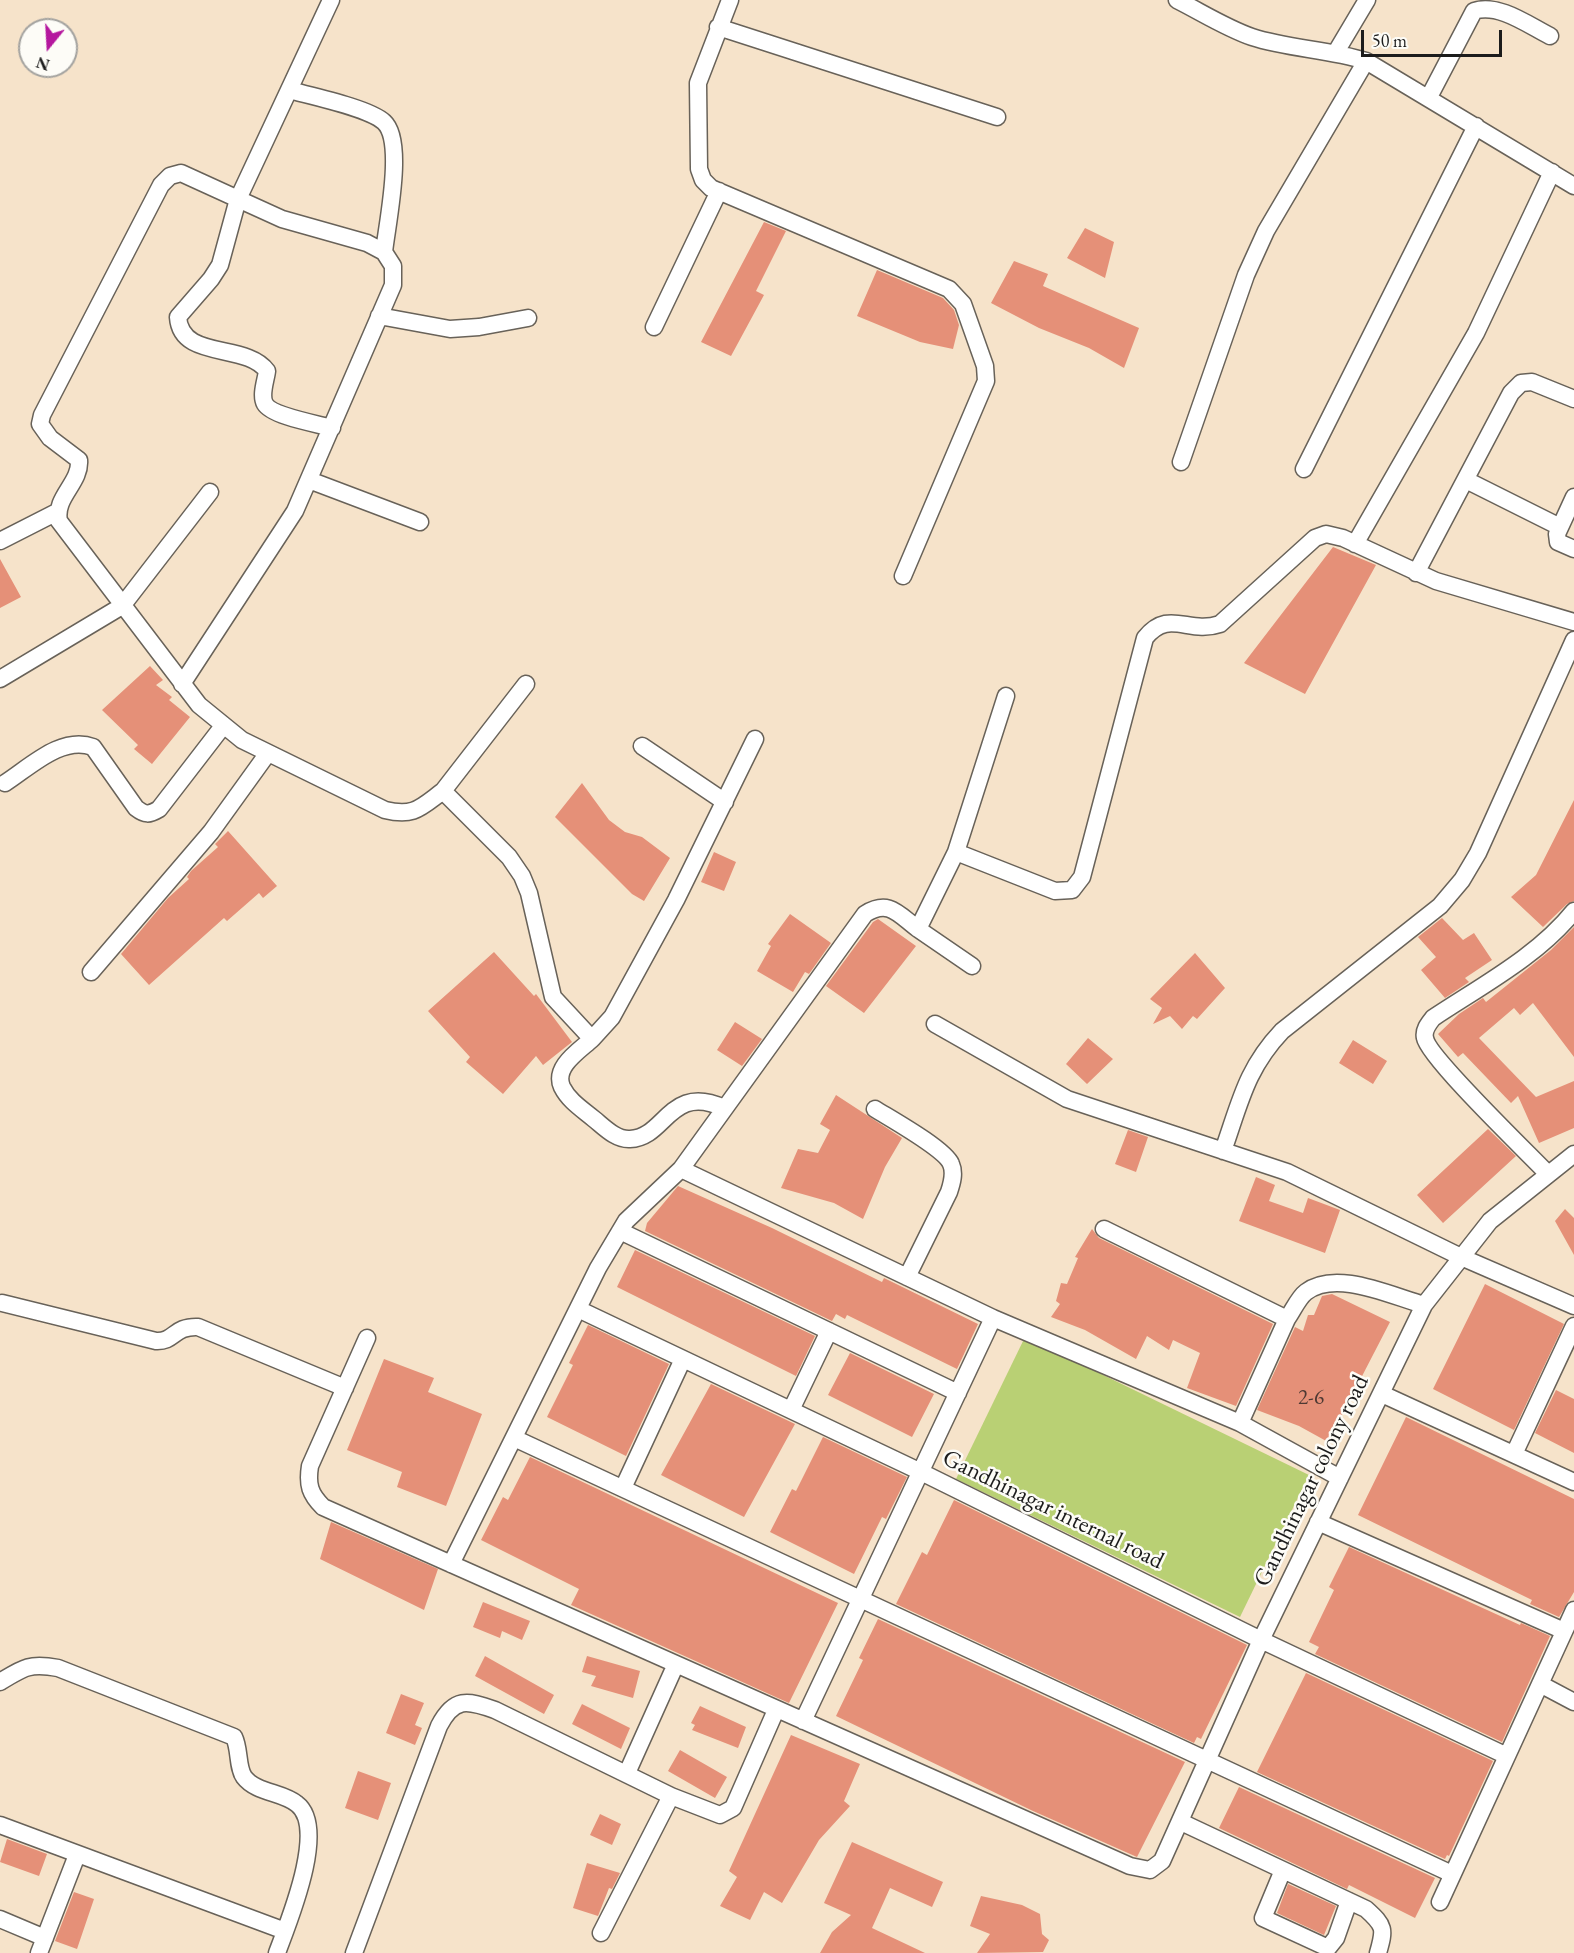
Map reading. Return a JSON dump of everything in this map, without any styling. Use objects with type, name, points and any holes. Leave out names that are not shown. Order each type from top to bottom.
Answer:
[{"type":"street","points":[[330,0],[238,199],[219,265],[211,279],[178,317],[182,334],[192,342],[252,359],[263,365],[267,371],[263,395],[265,404],[274,412],[332,428]]},
{"type":"street","points":[[730,0],[702,66],[697,98],[699,169],[703,180],[719,191],[949,289],[963,304],[985,366],[986,381],[903,576]]},
{"type":"street","points":[[1177,0],[1250,36],[1281,45],[1336,52],[1366,61],[1574,186]]},
{"type":"street","points":[[1336,52],[1367,0]]},
{"type":"street","points":[[1429,97],[1474,11],[1483,8],[1496,10],[1550,36]]},
{"type":"street","points":[[718,27],[997,117]]},
{"type":"street","points":[[1181,462],[1246,274],[1266,231],[1366,61]]},
{"type":"street","points":[[289,90],[370,114],[384,122],[393,133],[395,151],[384,252]]},
{"type":"street","points":[[1304,469],[1476,126]]},
{"type":"street","points":[[1355,544],[1476,333],[1552,172]]},
{"type":"street","points":[[0,521],[7,536],[57,512],[80,467],[80,460],[43,432],[39,424],[162,185],[170,176],[181,173],[282,219],[367,243],[384,252],[393,266],[393,285],[295,512],[182,684]]},
{"type":"street","points":[[654,327],[719,191]]},
{"type":"street","points":[[379,316],[450,329],[479,327],[528,318]]},
{"type":"street","points":[[1416,573],[1511,393],[1521,383],[1532,382],[1574,399]]},
{"type":"street","points":[[309,480],[420,522]]},
{"type":"street","points":[[1466,480],[1560,527]]},
{"type":"street","points":[[0,679],[122,606],[210,492]]},
{"type":"street","points":[[1574,496],[1557,534],[1558,542],[1574,549]]},
{"type":"street","points":[[57,512],[63,530],[199,705],[242,740],[384,810],[402,814],[414,812],[443,791],[526,684]]},
{"type":"street","points":[[956,852],[1055,891],[1072,890],[1082,877],[1145,638],[1155,627],[1169,622],[1206,629],[1220,624],[1315,538],[1326,534],[1355,544],[1416,573],[1463,590],[1574,622]]},
{"type":"street","points":[[1223,1151],[1248,1078],[1262,1052],[1282,1031],[1440,906],[1462,880],[1479,853],[1574,640]]},
{"type":"street","points":[[918,929],[956,852],[1006,696]]},
{"type":"street","points":[[5,783],[67,743],[82,742],[93,747],[136,808],[143,813],[151,814],[159,809],[223,726]]},
{"type":"street","points":[[724,1108],[709,1101],[684,1103],[642,1136],[629,1140],[615,1135],[567,1098],[561,1082],[561,1071],[569,1059],[612,1017],[691,872],[756,739]]},
{"type":"street","points":[[642,746],[725,802]]},
{"type":"street","points":[[91,972],[211,832],[268,753]]},
{"type":"street","points":[[443,791],[509,857],[522,876],[529,892],[553,997],[592,1039]]},
{"type":"street","points":[[451,1564],[578,1309],[626,1221],[681,1169],[865,914],[878,906],[890,908],[972,966]]},
{"type":"street","points":[[1548,1174],[1455,1077],[1429,1047],[1424,1037],[1426,1027],[1433,1018],[1530,952],[1552,935],[1574,911]]},
{"type":"street","points":[[935,1024],[1068,1099],[1287,1172],[1461,1257],[1574,1306]]},
{"type":"street","points":[[875,1109],[940,1152],[951,1164],[953,1177],[949,1192],[907,1277]]},
{"type":"street","name":"Gandhinagar colony road","points":[[803,1721],[1130,1866],[1150,1870],[1162,1861],[1181,1822],[1261,1640],[1424,1305],[1491,1221],[1574,1154]]},
{"type":"street","points":[[681,1169],[993,1318],[1240,1423],[1340,1478]]},
{"type":"street","points":[[1104,1229],[1287,1319]]},
{"type":"street","points":[[620,1231],[958,1393]]},
{"type":"street","points":[[1240,1423],[1287,1319],[1305,1293],[1321,1283],[1342,1282],[1424,1305]]},
{"type":"street","points":[[2,1303],[163,1342],[184,1327],[198,1328],[345,1388]]},
{"type":"street","name":"Gandhinagar internal road","points":[[578,1309],[921,1472],[1261,1640],[1507,1756]]},
{"type":"street","points":[[367,1338],[310,1466],[308,1482],[312,1496],[323,1507],[803,1721],[993,1318]]},
{"type":"street","points":[[1514,1455],[1574,1326]]},
{"type":"street","points":[[791,1410],[829,1331]]},
{"type":"street","points":[[623,1488],[683,1359]]},
{"type":"street","points":[[1382,1394],[1574,1482]]},
{"type":"street","points":[[514,1438],[860,1598],[1206,1762],[1452,1874]]},
{"type":"street","points":[[1318,1522],[1564,1631]]},
{"type":"street","points":[[1440,1902],[1574,1610]]},
{"type":"street","points":[[0,1682],[24,1667],[36,1664],[58,1668],[234,1737],[243,1776],[252,1784],[292,1800],[303,1809],[307,1818],[307,1860],[298,1896],[277,1953]]},
{"type":"street","points":[[627,1773],[676,1664]]},
{"type":"street","points":[[1540,1684],[1574,1702]]},
{"type":"street","points":[[354,1953],[447,1710],[456,1704],[473,1702],[627,1773],[671,1796],[720,1815],[733,1808],[776,1710]]},
{"type":"street","points":[[601,1933],[671,1796]]},
{"type":"street","points":[[1181,1822],[1366,1909],[1383,1926],[1384,1934],[1378,1953]]},
{"type":"street","points":[[0,1826],[285,1931]]},
{"type":"street","points":[[0,1919],[42,1946],[76,1855]]},
{"type":"street","points":[[1283,1870],[1263,1918],[1315,1943],[1328,1948],[1336,1938],[1349,1901]]},
{"type":"green space","points":[[1025,1337],[1309,1475],[1240,1617],[956,1479]]},
{"type":"building","points":[[764,222],[786,231],[756,291],[764,295],[731,356],[701,342]]},
{"type":"building","points":[[1085,228],[1114,242],[1105,278],[1067,258]]},
{"type":"building","points":[[1014,261],[1048,274],[1043,286],[1139,328],[1124,368],[1089,348],[1039,328],[991,303]]},
{"type":"building","points":[[877,270],[943,298],[954,310],[959,325],[953,349],[920,342],[857,316]]},
{"type":"building","points":[[1333,547],[1376,565],[1305,694],[1244,663]]},
{"type":"building","points":[[0,559],[21,597],[0,608]]},
{"type":"building","points":[[150,666],[163,680],[156,685],[172,697],[169,700],[190,717],[152,764],[134,749],[138,745],[102,710]]},
{"type":"building","points":[[582,783],[609,820],[625,832],[642,837],[670,858],[644,901],[632,894],[555,817]]},
{"type":"building","points":[[1574,800],[1574,901],[1567,904],[1543,927],[1511,897],[1536,875]]},
{"type":"building","points":[[228,831],[277,886],[263,898],[259,893],[227,921],[224,918],[149,985],[121,954],[168,898],[189,879],[187,877],[191,871],[218,847],[215,844]]},
{"type":"building","points":[[714,852],[736,862],[724,891],[701,882]]},
{"type":"building","points":[[790,914],[831,943],[809,974],[805,972],[793,992],[757,971],[771,946],[768,944]]},
{"type":"building","points":[[1442,918],[1463,940],[1474,933],[1492,960],[1465,978],[1469,982],[1445,998],[1421,970],[1436,957],[1418,937]]},
{"type":"building","points":[[878,919],[916,946],[864,1013],[826,986],[873,922]]},
{"type":"building","points":[[1574,927],[1574,1057],[1533,1003],[1520,1015],[1514,1008],[1479,1038],[1536,1097],[1574,1081],[1574,1128],[1539,1143],[1518,1096],[1511,1103],[1463,1053],[1458,1057],[1438,1034],[1459,1014],[1483,998],[1486,1002],[1551,950]]},
{"type":"building","points":[[494,952],[534,996],[536,994],[572,1042],[543,1065],[536,1056],[503,1094],[466,1062],[470,1057],[428,1011]]},
{"type":"building","points":[[1195,953],[1225,988],[1197,1019],[1193,1016],[1182,1029],[1170,1016],[1153,1024],[1162,1008],[1150,999]]},
{"type":"building","points":[[735,1022],[762,1039],[742,1066],[717,1050]]},
{"type":"building","points":[[1088,1038],[1113,1059],[1087,1084],[1066,1064]]},
{"type":"building","points":[[1353,1040],[1387,1061],[1373,1084],[1339,1063]]},
{"type":"building","points":[[836,1095],[902,1138],[885,1167],[863,1219],[834,1203],[781,1188],[798,1149],[818,1153],[830,1130],[820,1124]]},
{"type":"building","points":[[1488,1129],[1516,1156],[1443,1223],[1417,1195]]},
{"type":"building","points":[[1128,1130],[1148,1137],[1136,1172],[1115,1164]]},
{"type":"building","points":[[1256,1177],[1275,1185],[1269,1201],[1303,1213],[1308,1198],[1340,1210],[1325,1253],[1239,1221]]},
{"type":"building","points":[[678,1186],[772,1228],[882,1282],[884,1278],[978,1324],[957,1369],[847,1315],[845,1319],[836,1314],[832,1321],[645,1231],[647,1223]]},
{"type":"building","points":[[1565,1209],[1574,1218],[1574,1255],[1555,1221]]},
{"type":"building","points":[[1092,1229],[1099,1238],[1273,1324],[1236,1406],[1187,1388],[1200,1353],[1173,1340],[1169,1350],[1147,1336],[1136,1359],[1085,1330],[1051,1317],[1060,1304],[1056,1301],[1061,1283],[1067,1284],[1078,1258],[1075,1257]]},
{"type":"building","points":[[635,1250],[815,1336],[796,1376],[617,1287]]},
{"type":"building","points":[[1485,1284],[1564,1324],[1514,1430],[1433,1389]]},
{"type":"building","points":[[1332,1294],[1390,1322],[1328,1442],[1299,1426],[1257,1410],[1295,1327],[1303,1331],[1308,1315],[1314,1315],[1322,1296]]},
{"type":"building","points":[[588,1325],[669,1364],[626,1456],[547,1417],[573,1365],[569,1363]]},
{"type":"building","points":[[850,1353],[934,1394],[912,1437],[828,1395]]},
{"type":"building","points":[[384,1359],[434,1378],[428,1392],[482,1414],[446,1506],[397,1487],[402,1472],[347,1450]]},
{"type":"building","points":[[711,1384],[795,1424],[744,1517],[661,1475]]},
{"type":"building","points":[[1556,1390],[1574,1399],[1574,1453],[1535,1433]]},
{"type":"building","points":[[1406,1417],[1574,1499],[1574,1592],[1559,1617],[1530,1604],[1532,1600],[1358,1515]]},
{"type":"building","points":[[823,1437],[907,1477],[886,1519],[882,1517],[854,1574],[770,1532],[792,1489],[796,1491]]},
{"type":"building","points":[[530,1457],[838,1603],[789,1703],[571,1605],[579,1589],[481,1540],[503,1497],[508,1500]]},
{"type":"building","points":[[954,1500],[1247,1645],[1201,1739],[1197,1737],[1194,1743],[896,1604],[922,1552],[927,1555]]},
{"type":"building","points":[[331,1522],[438,1569],[424,1610],[320,1559]]},
{"type":"building","points":[[1349,1547],[1520,1625],[1521,1623],[1550,1636],[1502,1742],[1315,1654],[1319,1647],[1309,1642],[1334,1590],[1329,1587]]},
{"type":"building","points":[[483,1602],[530,1621],[522,1640],[502,1631],[500,1638],[473,1627]]},
{"type":"building","points":[[878,1619],[1185,1762],[1137,1857],[1033,1811],[836,1716],[863,1660],[859,1658]]},
{"type":"building","points":[[485,1656],[554,1695],[544,1714],[475,1676]]},
{"type":"building","points":[[587,1656],[640,1671],[633,1698],[591,1686],[596,1676],[582,1672]]},
{"type":"building","points":[[1306,1673],[1493,1761],[1449,1856],[1447,1855],[1445,1859],[1257,1772]]},
{"type":"building","points":[[401,1694],[424,1703],[415,1725],[422,1728],[415,1745],[386,1733]]},
{"type":"building","points":[[582,1704],[630,1728],[621,1749],[572,1724]]},
{"type":"building","points":[[700,1706],[746,1727],[738,1748],[692,1730],[695,1725],[691,1723]]},
{"type":"building","points":[[791,1735],[860,1764],[844,1801],[850,1806],[819,1840],[782,1903],[764,1892],[750,1920],[720,1906],[737,1877],[729,1871]]},
{"type":"building","points":[[680,1750],[727,1777],[715,1798],[668,1771]]},
{"type":"building","points":[[358,1771],[391,1783],[378,1820],[345,1808]]},
{"type":"building","points":[[1239,1787],[1435,1878],[1415,1918],[1349,1885],[1347,1889],[1219,1828]]},
{"type":"building","points":[[600,1814],[621,1824],[612,1845],[590,1835]]},
{"type":"building","points":[[7,1839],[47,1854],[39,1876],[0,1862]]},
{"type":"building","points":[[852,1842],[943,1882],[932,1907],[890,1888],[872,1928],[925,1953],[820,1953],[832,1932],[851,1915],[824,1903]]},
{"type":"building","points":[[587,1863],[620,1873],[612,1889],[609,1888],[598,1916],[573,1908]]},
{"type":"building","points":[[1288,1884],[1336,1906],[1324,1935],[1277,1913]]},
{"type":"building","points":[[74,1892],[94,1899],[77,1949],[55,1941]]},
{"type":"building","points":[[981,1896],[1022,1905],[1040,1914],[1042,1934],[1049,1940],[1043,1952],[977,1953],[990,1934],[970,1926]]}]
